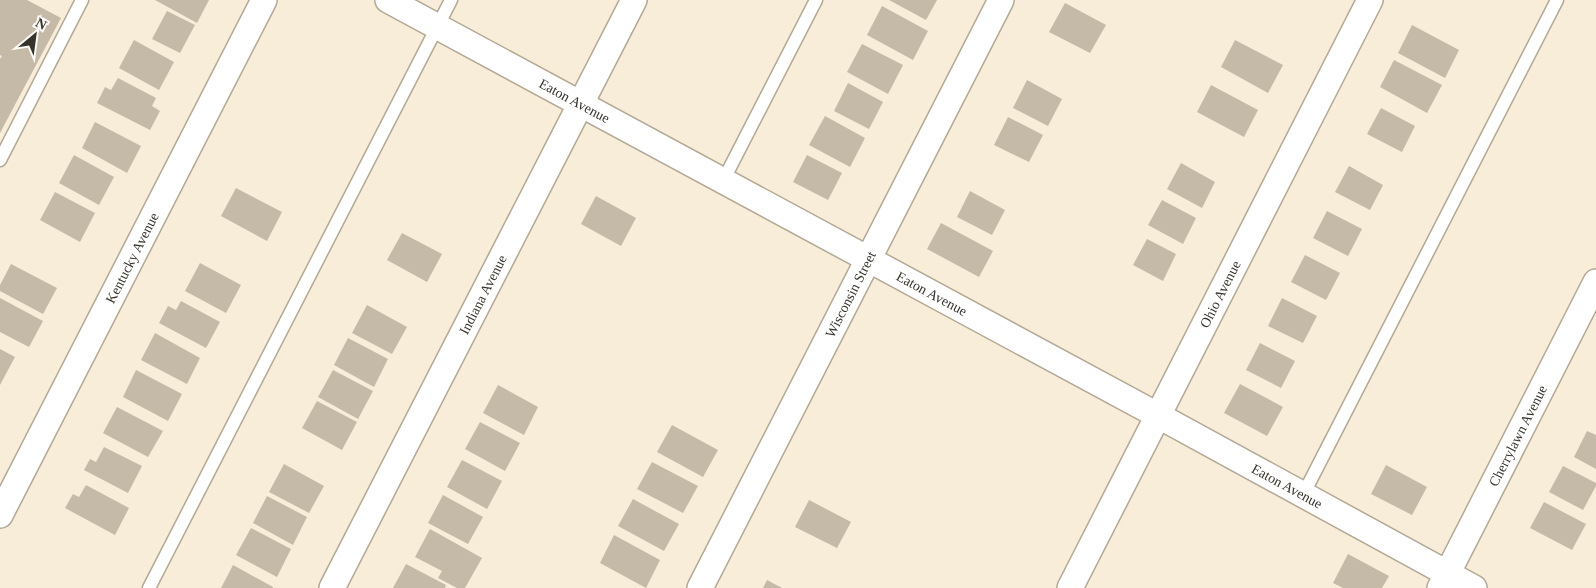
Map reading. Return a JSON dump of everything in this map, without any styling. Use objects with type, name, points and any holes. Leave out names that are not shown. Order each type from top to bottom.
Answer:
[{"type":"street","name":"Kentucky Avenue","points":[[0,515],[264,0]]},
{"type":"street","name":"Eaton Avenue","points":[[388,0],[1303,495],[1444,581],[1474,588]]},
{"type":"street","name":"Indiana Avenue","points":[[332,588],[634,0]]},
{"type":"street","name":"Wisconsin Street","points":[[700,588],[1001,0]]},
{"type":"street","name":"Ohio Avenue","points":[[1070,588],[1370,0]]},
{"type":"street","name":"Cherrylawn Avenue","points":[[1444,581],[1596,282]]},
{"type":"lane","points":[[0,160],[82,0]]},
{"type":"lane","points":[[149,588],[451,0]]},
{"type":"lane","points":[[723,181],[816,0]]},
{"type":"lane","points":[[1303,495],[1557,0]]},
{"type":"building","points":[[0,0],[27,0],[61,18],[0,133],[0,59],[2,56],[0,55]]},
{"type":"building","points":[[155,0],[209,0],[197,23]]},
{"type":"building","points":[[889,0],[937,0],[926,20]]},
{"type":"building","points":[[1065,3],[1106,25],[1090,53],[1049,32]]},
{"type":"building","points":[[882,6],[928,31],[913,60],[867,35]]},
{"type":"building","points":[[167,11],[195,25],[180,53],[152,39]]},
{"type":"building","points":[[1412,25],[1459,50],[1445,78],[1398,53]]},
{"type":"building","points":[[134,40],[174,62],[159,90],[119,68]]},
{"type":"building","points":[[1235,40],[1283,65],[1268,93],[1221,67]]},
{"type":"building","points":[[862,44],[903,65],[888,94],[847,72]]},
{"type":"building","points":[[1394,60],[1442,85],[1427,113],[1380,87]]},
{"type":"building","points":[[118,78],[156,98],[152,106],[160,111],[150,130],[97,103],[105,87],[111,90]]},
{"type":"building","points":[[1027,80],[1062,99],[1048,126],[1013,108]]},
{"type":"building","points":[[848,83],[883,102],[869,129],[834,111]]},
{"type":"building","points":[[1211,85],[1258,110],[1244,137],[1197,112]]},
{"type":"building","points":[[1381,108],[1415,126],[1402,152],[1367,134]]},
{"type":"building","points":[[825,116],[865,138],[850,167],[809,145]]},
{"type":"building","points":[[1008,117],[1043,135],[1029,162],[994,145]]},
{"type":"building","points":[[95,122],[141,146],[127,173],[82,148]]},
{"type":"building","points":[[74,155],[114,177],[99,205],[59,183]]},
{"type":"building","points":[[807,155],[842,173],[828,200],[793,182]]},
{"type":"building","points":[[1181,163],[1215,182],[1202,208],[1167,189]]},
{"type":"building","points":[[1349,166],[1383,185],[1370,210],[1335,192]]},
{"type":"building","points":[[236,188],[282,212],[267,241],[221,216]]},
{"type":"building","points":[[970,191],[1005,210],[992,235],[957,217]]},
{"type":"building","points":[[55,192],[95,213],[80,242],[40,220]]},
{"type":"building","points":[[596,196],[636,218],[621,246],[581,224]]},
{"type":"building","points":[[1162,200],[1196,218],[1183,244],[1148,225]]},
{"type":"building","points":[[1327,211],[1362,229],[1348,256],[1313,238]]},
{"type":"building","points":[[941,223],[993,251],[979,277],[927,249]]},
{"type":"building","points":[[402,233],[442,254],[427,282],[387,260]]},
{"type":"building","points":[[1147,239],[1176,254],[1163,281],[1133,265]]},
{"type":"building","points":[[1305,255],[1340,273],[1326,300],[1291,282]]},
{"type":"building","points":[[200,263],[241,285],[226,313],[185,291]]},
{"type":"building","points":[[11,264],[57,288],[43,314],[0,291],[0,285]]},
{"type":"building","points":[[0,298],[43,321],[29,347],[0,332]]},
{"type":"building","points":[[1282,298],[1317,316],[1303,343],[1268,326]]},
{"type":"building","points":[[181,301],[220,322],[206,348],[159,323],[168,306],[176,310]]},
{"type":"building","points":[[367,305],[407,327],[392,354],[352,333]]},
{"type":"building","points":[[155,333],[200,358],[187,384],[141,360]]},
{"type":"building","points":[[348,338],[388,359],[374,387],[334,365]]},
{"type":"building","points":[[1260,343],[1295,361],[1281,388],[1246,370]]},
{"type":"building","points":[[0,349],[15,357],[0,385]]},
{"type":"building","points":[[136,370],[182,394],[168,421],[123,397]]},
{"type":"building","points":[[333,370],[373,391],[358,419],[318,397]]},
{"type":"building","points":[[1240,384],[1283,407],[1267,436],[1224,413]]},
{"type":"building","points":[[498,385],[538,407],[524,435],[483,413]]},
{"type":"building","points":[[317,401],[357,422],[342,450],[302,428]]},
{"type":"building","points":[[117,407],[163,431],[148,457],[103,433]]},
{"type":"building","points":[[480,422],[520,443],[505,471],[465,449]]},
{"type":"building","points":[[672,425],[718,450],[703,477],[657,452]]},
{"type":"building","points":[[1587,431],[1596,435],[1596,469],[1574,457]]},
{"type":"building","points":[[104,447],[142,466],[128,493],[84,470],[90,459],[96,462]]},
{"type":"building","points":[[462,460],[502,481],[487,509],[447,487]]},
{"type":"building","points":[[652,462],[698,486],[683,513],[637,489]]},
{"type":"building","points":[[284,464],[324,486],[309,513],[269,492]]},
{"type":"building","points":[[1386,465],[1427,487],[1412,515],[1371,494]]},
{"type":"building","points":[[1563,466],[1596,483],[1583,510],[1549,492]]},
{"type":"building","points":[[86,485],[129,508],[115,535],[65,508],[73,494],[79,497]]},
{"type":"building","points":[[443,495],[483,517],[468,544],[428,523]]},
{"type":"building","points":[[267,496],[307,517],[293,545],[253,523]]},
{"type":"building","points":[[633,499],[679,524],[664,551],[618,526]]},
{"type":"building","points":[[809,500],[851,522],[837,548],[795,527]]},
{"type":"building","points":[[1544,502],[1586,524],[1572,550],[1530,528]]},
{"type":"building","points":[[251,528],[291,549],[277,577],[236,555]]},
{"type":"building","points":[[430,529],[482,558],[465,588],[457,588],[438,578],[442,571],[415,557]]},
{"type":"building","points":[[614,535],[660,560],[646,588],[600,563]]},
{"type":"building","points":[[1348,554],[1389,576],[1382,588],[1343,588],[1333,583]]},
{"type":"building","points":[[406,564],[446,585],[445,588],[393,588]]},
{"type":"building","points":[[233,565],[273,587],[273,588],[221,588]]},
{"type":"building","points":[[767,580],[782,588],[763,588]]}]
